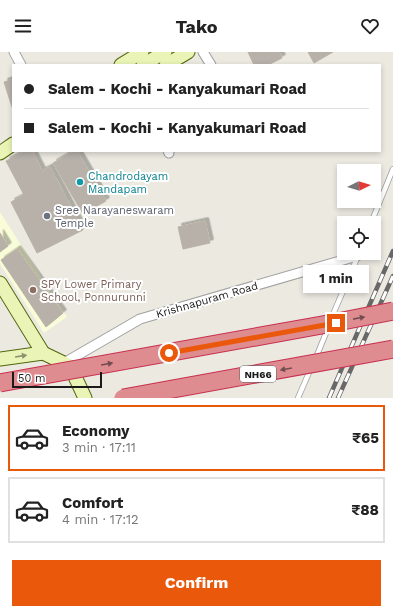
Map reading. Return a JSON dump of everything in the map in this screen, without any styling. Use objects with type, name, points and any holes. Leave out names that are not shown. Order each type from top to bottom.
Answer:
[{"type":"highway","points":[[0,383],[393,312]]},
{"type":"highway","name":"NH66","points":[[123,398],[393,349]]},
{"type":"main road","points":[[124,64],[142,52]]},
{"type":"main road","points":[[146,64],[165,52]]},
{"type":"main road","points":[[168,64],[188,52]]},
{"type":"main road","points":[[0,153],[12,145]]},
{"type":"main road","points":[[0,283],[43,353],[70,366],[85,398]]},
{"type":"main road","points":[[0,359],[43,353]]},
{"type":"street","points":[[14,52],[20,64]]},
{"type":"street","points":[[203,52],[210,64]]},
{"type":"street","name":"Krishnapuram Road","points":[[64,363],[140,319],[341,260]]},
{"type":"lane","points":[[374,216],[393,169]]},
{"type":"lane","points":[[298,398],[356,260]]},
{"type":"shaded area","name":"SPY Lower Primary School, Ponnurunni","points":[[0,212],[67,317],[44,333],[0,264]]},
{"type":"building","points":[[248,52],[279,52],[282,58],[270,64],[254,64]]},
{"type":"building","points":[[308,52],[333,52],[314,63]]},
{"type":"building","points":[[12,79],[12,107],[4,82]]},
{"type":"building","name":"Sree Narayaneswaram Temple","points":[[23,152],[32,152],[42,171],[50,167],[83,230],[37,253],[11,202],[24,195],[6,161]]},
{"type":"building","name":"Chandrodayam Mandapam","points":[[72,152],[78,152],[106,201],[83,214],[53,163]]},
{"type":"building","points":[[205,221],[210,243],[183,249],[178,227]]},
{"type":"building","points":[[0,233],[8,246],[0,252]]},
{"type":"building","name":"SPY Lower Primary School, Ponnurunni","points":[[17,249],[63,313],[46,327],[1,260]]},
{"type":"railway","points":[[329,398],[393,251]]},
{"type":"railway","points":[[338,398],[393,276]]},
{"type":"place","name":"Chandrodayam Mandapam","points":[[80,182]]},
{"type":"place","name":"Sree Narayaneswaram Temple","points":[[47,216]]},
{"type":"place","name":"SPY Lower Primary School, Ponnurunni","points":[[33,290]]},
{"type":"route","points":[[169,353],[336,323]]}]
